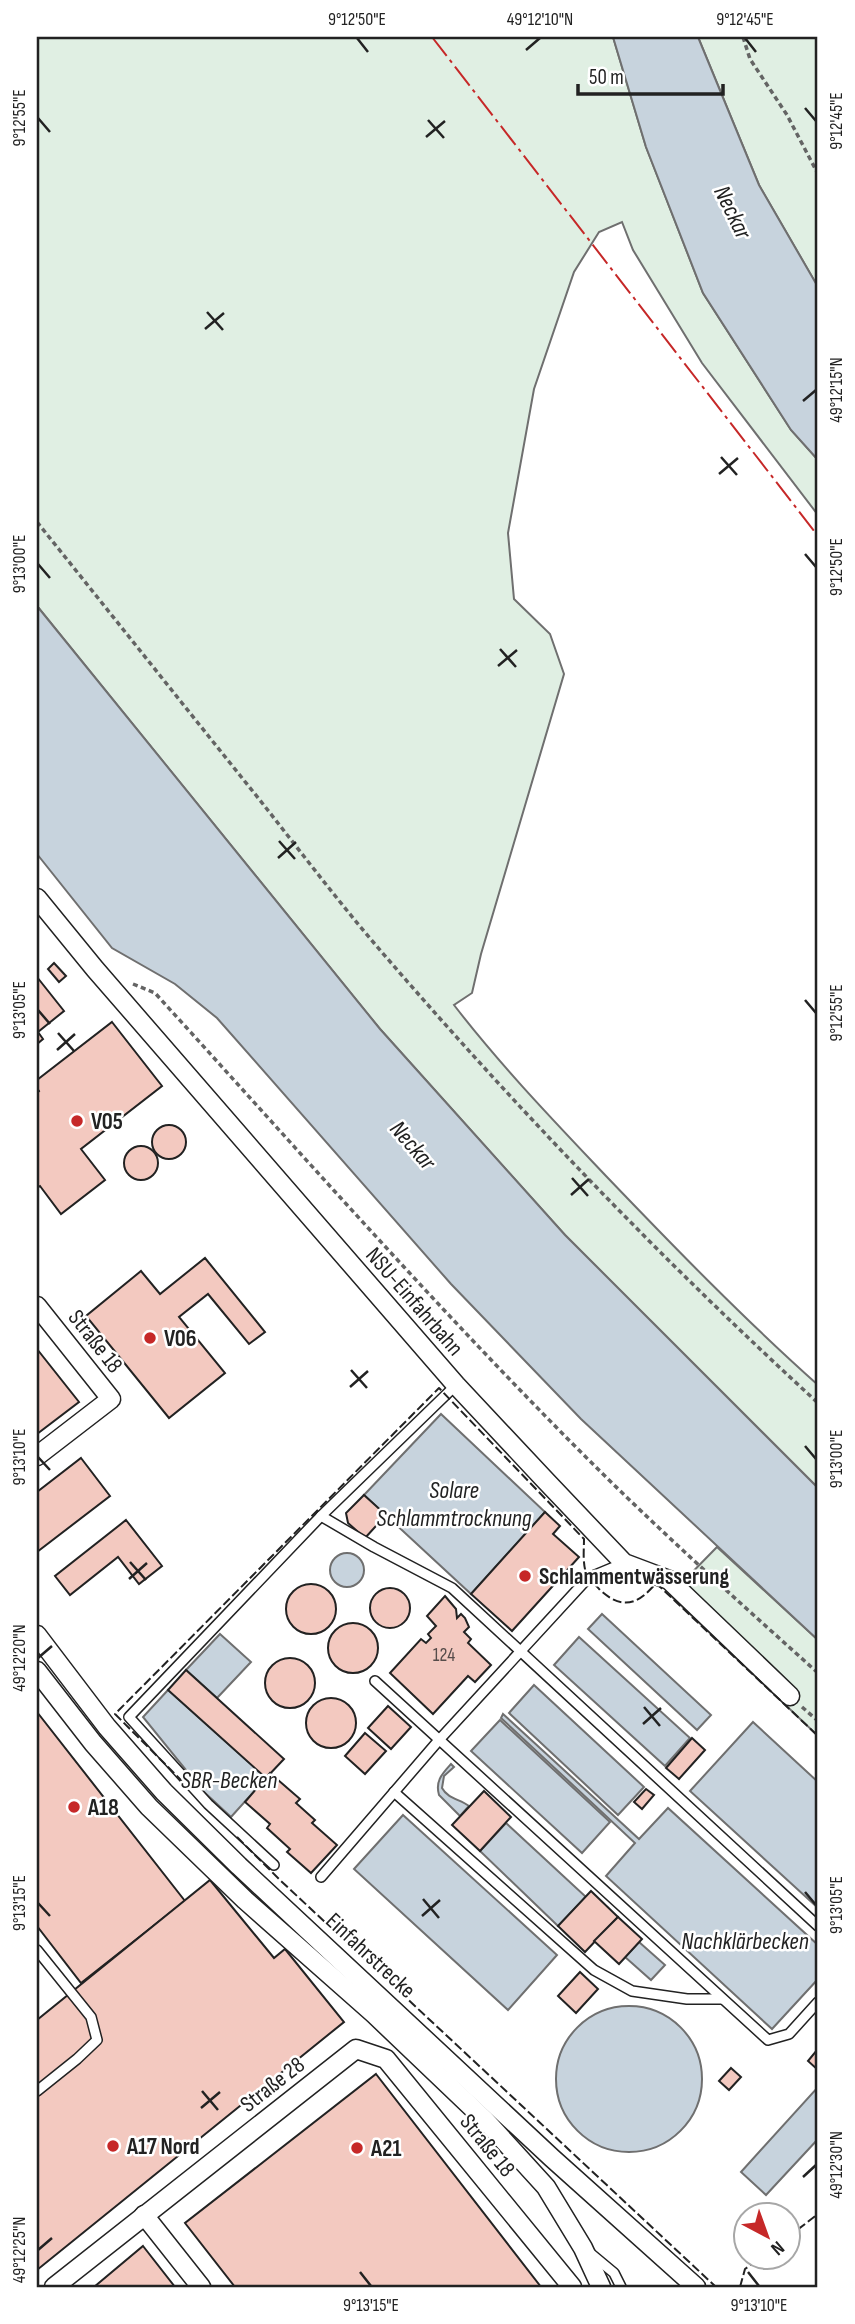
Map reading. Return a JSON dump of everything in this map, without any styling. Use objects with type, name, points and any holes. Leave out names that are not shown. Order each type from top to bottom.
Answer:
[{"type":"street","name":"NSU-Einfahrbahn","points":[[37,898],[95,969],[456,1385],[624,1563],[669,1580],[790,1696]]},
{"type":"street","name":"Straße 18","points":[[37,1306],[111,1399],[37,1456]]},
{"type":"street","name":"Einfahrstrecke","points":[[37,1635],[107,1727],[164,1791],[239,1866],[542,2149],[696,2287]]},
{"type":"street","name":"Einfahrstrecke","points":[[37,1671],[93,1743],[149,1807],[245,1900],[374,2014],[485,2120],[546,2188],[583,2248],[601,2287]]},
{"type":"street","name":"Straße 18","points":[[356,2049],[386,2059],[572,2287]]},
{"type":"street","name":"Straße 28","points":[[54,2287],[356,2049]]},
{"type":"street","points":[[144,2215],[201,2287]]},
{"type":"lane","points":[[274,1865],[208,1804],[129,1717],[320,1516],[456,1385]]},
{"type":"lane","points":[[320,1516],[374,1548],[452,1588],[818,1926]]},
{"type":"lane","points":[[321,1877],[439,1740],[588,1578],[624,1563]]},
{"type":"lane","points":[[375,1681],[768,2040],[789,2034],[818,2002]]},
{"type":"lane","points":[[394,1792],[594,1970],[632,1991],[687,1999],[722,1998]]},
{"type":"lane","points":[[37,1950],[92,2017],[97,2040],[37,2091]]},
{"type":"lane","points":[[583,2248],[614,2273],[621,2287]]},
{"type":"path","points":[[743,37],[750,59],[787,115],[818,174]]},
{"type":"path","points":[[37,522],[382,952],[566,1156],[818,1403]]},
{"type":"path","points":[[131,983],[155,993],[452,1319],[561,1433],[680,1549],[818,1673]]},
{"type":"green space","points":[[37,37],[613,37],[646,147],[703,293],[791,430],[818,460],[818,515],[702,363],[633,250],[622,222],[599,232],[574,272],[534,389],[508,533],[514,599],[550,634],[564,674],[481,954],[472,993],[454,1005],[547,1114],[606,1176],[737,1309],[818,1385],[818,1488],[565,1235],[380,1029],[37,606]]},
{"type":"green space","points":[[698,37],[818,37],[818,287],[759,185]]},
{"type":"green space","points":[[717,1547],[818,1640],[818,1736],[670,1595]]},
{"type":"water","name":"Neckar","points":[[613,37],[698,37],[759,185],[818,287],[818,460],[791,430],[703,293],[646,147]]},
{"type":"water","name":"Neckar","points":[[37,606],[380,1029],[565,1235],[818,1488],[818,1640],[581,1419],[451,1284],[217,1018],[175,984],[112,948],[37,854]]},
{"type":"water","name":"Solare Schlammtrocknung","points":[[441,1414],[545,1512],[471,1594],[364,1495]]},
{"type":"water","points":[[347,1553],[359,1558],[364,1570],[359,1582],[347,1587],[335,1582],[330,1570],[335,1558]]},
{"type":"water","points":[[602,1614],[711,1715],[697,1730],[588,1629]]},
{"type":"water","name":"SBR-Becken","points":[[220,1634],[251,1662],[217,1698],[186,1670]]},
{"type":"water","points":[[579,1637],[690,1738],[665,1766],[554,1665]]},
{"type":"water","points":[[534,1685],[644,1787],[618,1815],[509,1713]]},
{"type":"water","name":"SBR-Becken","points":[[168,1690],[266,1778],[231,1817],[203,1791],[143,1717]]},
{"type":"water","name":"Nachklärbecken","points":[[503,1714],[639,1839],[668,1808],[818,1945],[818,1979],[772,2029],[606,1876],[635,1843],[501,1718]]},
{"type":"water","points":[[500,1720],[610,1822],[582,1853],[471,1751]]},
{"type":"water","name":"Nachklärbecken","points":[[753,1722],[818,1782],[818,1908],[690,1791]]},
{"type":"water","points":[[451,1764],[454,1767],[444,1776],[442,1788],[447,1794],[469,1806],[460,1816],[439,1795],[438,1790],[440,1778]]},
{"type":"water","points":[[403,1815],[557,1955],[508,2010],[354,1869]]},
{"type":"water","points":[[506,1823],[586,1897],[558,1926],[480,1851]]},
{"type":"water","points":[[639,1942],[665,1965],[651,1980],[625,1957]]},
{"type":"water","name":"Nachklärbecken","points":[[629,2006],[657,2011],[681,2027],[697,2051],[702,2079],[697,2107],[681,2131],[657,2147],[629,2152],[601,2147],[577,2131],[561,2107],[556,2079],[561,2051],[577,2027],[601,2011]]},
{"type":"water","points":[[818,2087],[818,2139],[766,2195],[741,2172]]},
{"type":"building","points":[[54,963],[66,976],[59,982],[48,969]]},
{"type":"building","points":[[37,977],[64,1011],[38,1032],[43,1039],[37,1044]]},
{"type":"building","name":"V05","points":[[112,1022],[162,1086],[81,1149],[105,1180],[61,1214],[40,1186],[37,1188],[37,1080]]},
{"type":"building","points":[[169,1125],[181,1130],[186,1142],[181,1154],[169,1159],[157,1154],[152,1142],[157,1130]]},
{"type":"building","points":[[141,1146],[153,1151],[158,1163],[153,1175],[141,1180],[129,1175],[124,1163],[129,1151]]},
{"type":"building","name":"V06","points":[[205,1258],[265,1332],[249,1344],[208,1294],[179,1317],[225,1373],[169,1418],[86,1316],[141,1271],[160,1294]]},
{"type":"building","points":[[37,1349],[79,1402],[37,1434]]},
{"type":"building","points":[[81,1458],[110,1496],[37,1552],[37,1492]]},
{"type":"building","points":[[364,1495],[386,1515],[365,1538],[348,1523],[346,1513]]},
{"type":"building","name":"Schlammentwässerung","points":[[545,1512],[560,1526],[553,1534],[579,1557],[512,1631],[471,1594]]},
{"type":"building","points":[[126,1520],[162,1566],[139,1584],[118,1557],[70,1595],[55,1576]]},
{"type":"building","points":[[311,1584],[329,1591],[336,1609],[329,1627],[311,1634],[293,1627],[286,1609],[293,1591]]},
{"type":"building","points":[[390,1588],[398,1589],[404,1594],[409,1600],[409,1616],[404,1622],[398,1627],[390,1628],[382,1627],[376,1622],[371,1616],[370,1608],[371,1600],[376,1594],[382,1589]]},
{"type":"building","points":[[445,1596],[456,1609],[457,1618],[461,1614],[465,1618],[469,1627],[464,1632],[471,1639],[468,1643],[491,1665],[475,1682],[468,1676],[433,1714],[390,1673],[421,1639],[426,1643],[431,1638],[428,1634],[436,1626],[427,1616]]},
{"type":"building","points":[[353,1623],[371,1630],[378,1648],[371,1666],[353,1673],[335,1666],[328,1648],[335,1630]]},
{"type":"building","points":[[290,1658],[308,1665],[315,1683],[308,1701],[290,1708],[272,1701],[265,1683],[272,1665]]},
{"type":"building","points":[[186,1670],[284,1759],[266,1778],[168,1690]]},
{"type":"building","points":[[331,1698],[349,1705],[356,1723],[349,1741],[331,1748],[313,1741],[306,1723],[313,1705]]},
{"type":"building","points":[[388,1706],[411,1727],[391,1749],[368,1728]]},
{"type":"building","name":"A18","points":[[37,1712],[185,1901],[81,1983],[37,1926]]},
{"type":"building","points":[[365,1733],[386,1751],[365,1774],[345,1756]]},
{"type":"building","points":[[692,1738],[705,1750],[679,1779],[666,1768]]},
{"type":"building","points":[[270,1773],[300,1799],[296,1803],[315,1820],[312,1823],[337,1845],[311,1873],[287,1852],[290,1849],[267,1828],[270,1824],[245,1802]]},
{"type":"building","points":[[646,1789],[654,1795],[642,1809],[634,1802]]},
{"type":"building","points":[[484,1791],[511,1817],[480,1851],[452,1825]]},
{"type":"building","name":"A17 Nord","points":[[210,1880],[274,1958],[285,1949],[344,2022],[37,2270],[37,2020]]},
{"type":"building","points":[[591,1891],[618,1917],[585,1952],[558,1926]]},
{"type":"building","points":[[618,1917],[642,1939],[619,1964],[594,1941]]},
{"type":"building","points":[[580,1972],[598,1989],[576,2013],[558,1996]]},
{"type":"building","points":[[818,2050],[818,2070],[808,2061]]},
{"type":"building","points":[[731,2068],[741,2077],[729,2090],[719,2081]]},
{"type":"building","name":"A21","points":[[376,2074],[541,2287],[235,2287],[185,2223]]},
{"type":"building","points":[[143,2246],[175,2287],[94,2287]]},
{"type":"fence","points":[[183,1782],[115,1714],[439,1388],[584,1539],[586,1573],[600,1590],[616,1600],[630,1602],[643,1596],[656,1583],[818,1736]]},
{"type":"fence","points":[[237,1837],[716,2287]]},
{"type":"fence","points":[[802,2226],[818,2214]]},
{"type":"fence","points":[[740,2287],[744,2272]]},
{"type":"power","points":[[432,37],[818,536]]},
{"type":"place","name":"V05","points":[[77,1121]]},
{"type":"place","name":"V06","points":[[150,1338]]},
{"type":"place","name":"Schlammentwässerung","points":[[525,1576]]},
{"type":"place","name":"A18","points":[[74,1807]]},
{"type":"place","name":"A17 Nord","points":[[113,2146]]},
{"type":"place","name":"A21","points":[[357,2148]]}]
